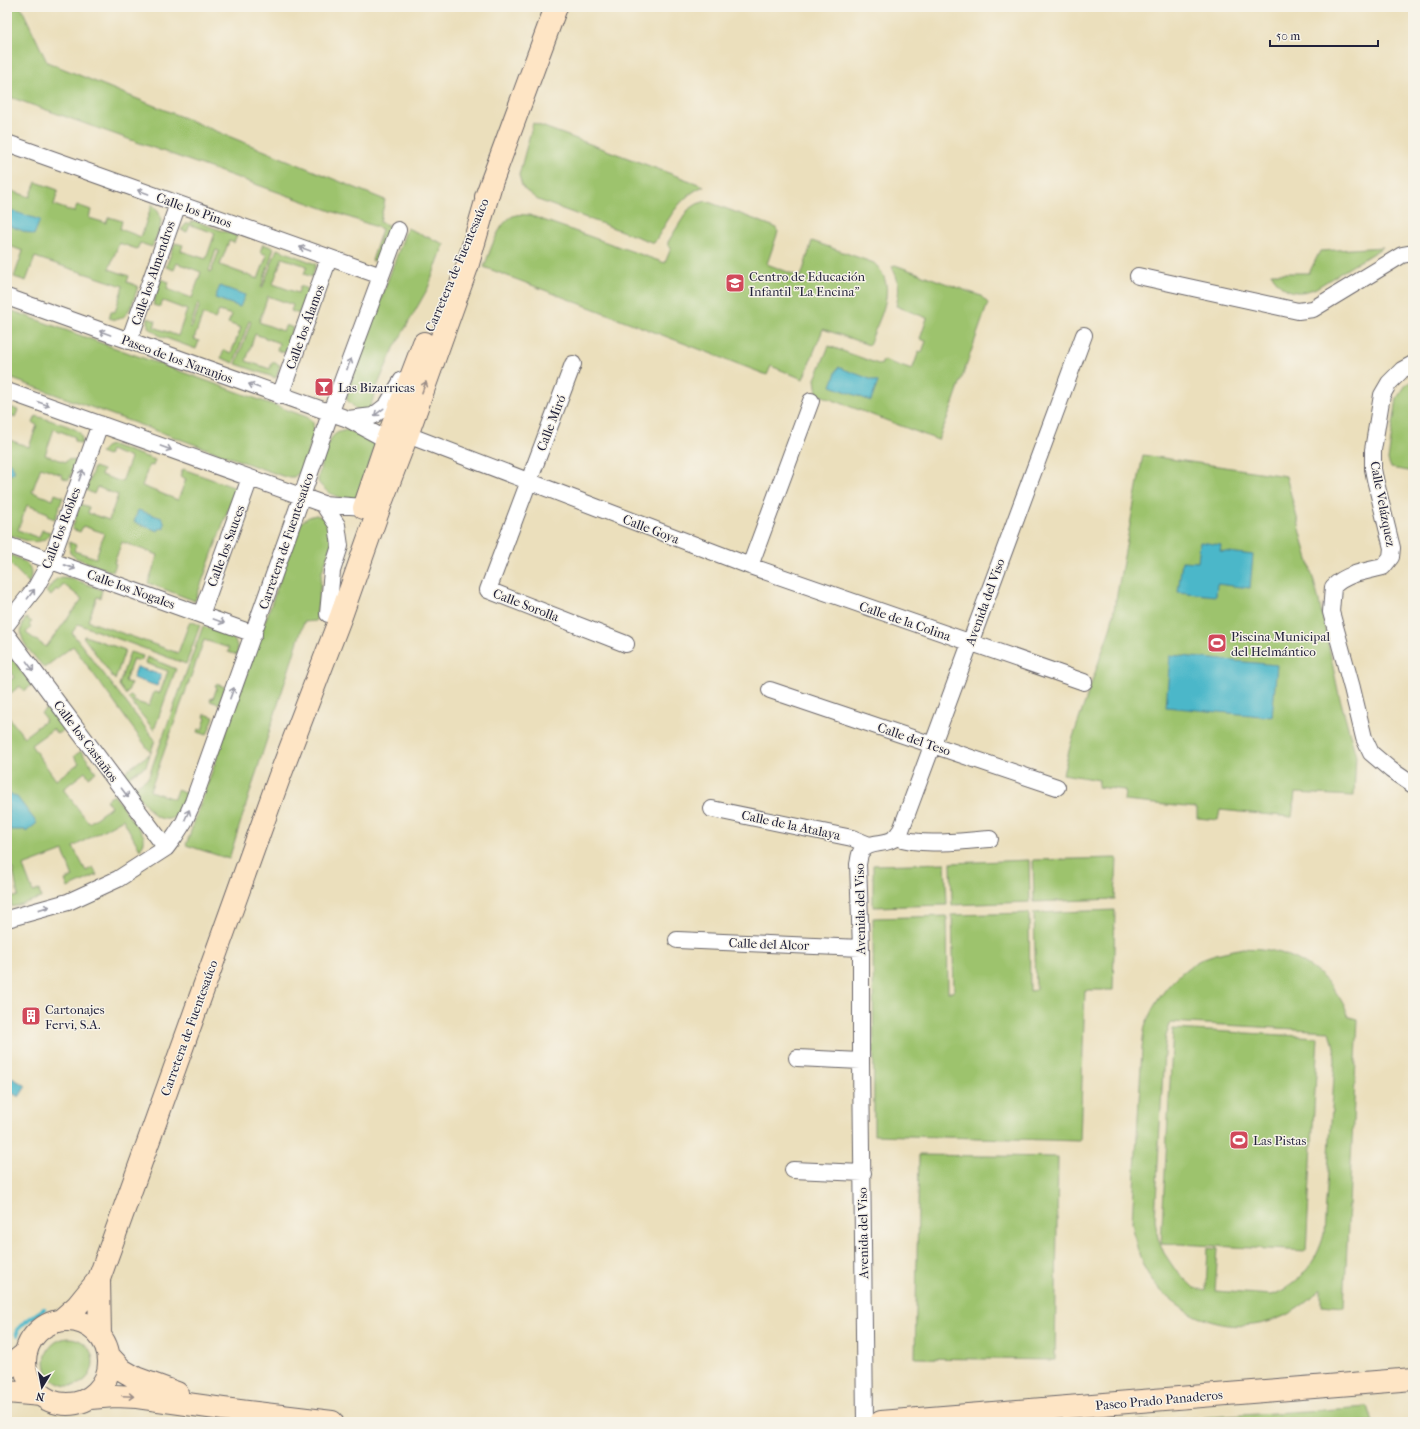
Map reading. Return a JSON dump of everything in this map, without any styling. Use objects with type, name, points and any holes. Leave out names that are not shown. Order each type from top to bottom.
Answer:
[{"type":"main road","name":"Carretera de Fuentesaúco","points":[[396,439],[406,390],[423,345],[491,184],[556,7]]},
{"type":"main road","name":"Carretera de Fuentesaúco","points":[[396,439],[467,267],[491,184]]},
{"type":"main road","points":[[373,505],[396,439]]},
{"type":"main road","name":"Carretera de Fuentesaúco","points":[[60,1321],[76,1306],[99,1279],[279,778],[358,568],[373,505]]},
{"type":"main road","name":"Carretera de Fuentesaúco","points":[[279,778],[328,614],[373,505]]},
{"type":"main road","name":"Carretera de Fuentesaúco","points":[[99,1279],[100,1336]]},
{"type":"main road","points":[[90,1398],[102,1387],[108,1373],[109,1356],[106,1345],[100,1336],[89,1326],[75,1321],[60,1321],[45,1327],[33,1338],[26,1353],[26,1368],[31,1383],[41,1395],[56,1403],[73,1404],[90,1398],[115,1396],[137,1397],[332,1422]]},
{"type":"main road","points":[[7,1368],[26,1353]]},
{"type":"main road","points":[[109,1356],[122,1370],[136,1378],[223,1409]]},
{"type":"main road","name":"Paseo Prado Panaderos","points":[[881,1422],[1413,1379]]},
{"type":"main road","points":[[7,1392],[41,1395]]},
{"type":"street","name":"Calle los Pinos","points":[[7,143],[381,276]]},
{"type":"street","name":"Calle los Almendros","points":[[129,341],[178,204]]},
{"type":"street","name":"Carretera de Fuentesaúco","points":[[166,848],[184,822],[193,802],[254,634],[330,414],[398,230]]},
{"type":"street","points":[[1138,276],[1298,311],[1312,309],[1402,255],[1413,252]]},
{"type":"street","name":"Calle los Álamos","points":[[280,396],[330,258]]},
{"type":"street","name":"Paseo de los Naranjos","points":[[7,297],[348,420],[396,439]]},
{"type":"street","name":"Avenida del Viso","points":[[865,1422],[861,948],[858,864],[861,851],[869,845],[882,843],[895,837],[900,830],[1084,335]]},
{"type":"street","name":"Paseo de los Naranjos","points":[[348,420],[373,416],[387,405],[423,345]]},
{"type":"street","name":"Calle Miró","points":[[528,482],[573,364]]},
{"type":"street","name":"Calle Velázquez","points":[[1413,364],[1402,370],[1389,383],[1382,396],[1374,450],[1373,469],[1392,548],[1391,557],[1383,568],[1339,580],[1333,586],[1331,612],[1364,738],[1368,748],[1371,753],[1391,770],[1413,785]]},
{"type":"street","points":[[7,391],[323,504],[373,505]]},
{"type":"street","points":[[750,566],[811,401]]},
{"type":"street","name":"Calle los Robles","points":[[7,624],[36,587],[51,560],[100,424]]},
{"type":"street","name":"Calle Goya","points":[[396,439],[413,437],[750,566]]},
{"type":"street","name":"Calle los Sauces","points":[[201,614],[250,478]]},
{"type":"street","name":"Calle Sorolla","points":[[528,482],[488,590],[626,644]]},
{"type":"street","points":[[323,504],[337,525],[340,546],[332,571],[328,614]]},
{"type":"street","name":"Calle los Nogales","points":[[7,545],[254,634]]},
{"type":"street","name":"Calle de la Colina","points":[[750,566],[970,644],[1084,682]]},
{"type":"street","name":"Calle los Castaños","points":[[7,635],[166,848]]},
{"type":"street","name":"Calle del Teso","points":[[770,690],[1057,787]]},
{"type":"street","name":"Calle de la Atalaya","points":[[712,809],[852,838],[869,845]]},
{"type":"street","points":[[895,837],[906,841],[928,842],[990,840]]},
{"type":"street","points":[[7,919],[68,902],[118,879],[166,848]]},
{"type":"street","name":"Calle del Alcor","points":[[677,940],[861,948]]},
{"type":"street","points":[[797,1058],[861,1061]]},
{"type":"street","points":[[793,1170],[862,1174]]},
{"type":"green space","points":[[7,7],[21,7],[47,62],[385,200],[380,222],[390,226],[378,260],[372,261],[382,229],[7,96]]},
{"type":"green space","points":[[533,123],[704,186],[687,196],[680,203],[674,210],[654,243],[538,200],[525,190],[522,186],[519,175]]},
{"type":"green space","points":[[7,180],[11,182],[9,190],[30,197],[36,182],[58,190],[54,205],[74,212],[77,205],[91,210],[89,218],[106,223],[109,217],[122,221],[120,229],[141,237],[152,204],[160,215],[161,225],[152,247],[140,243],[137,249],[119,243],[109,269],[129,276],[127,282],[138,286],[132,304],[125,315],[116,319],[109,318],[111,311],[115,312],[123,286],[35,257],[26,281],[14,277],[23,251],[7,245]]},
{"type":"green space","points":[[706,201],[775,227],[778,232],[767,264],[801,277],[812,241],[874,263],[882,272],[886,282],[886,292],[882,314],[869,345],[823,329],[803,379],[771,366],[767,375],[484,267],[500,229],[510,218],[516,215],[529,215],[665,263],[671,248],[668,246],[668,242],[688,210],[697,204]]},
{"type":"green space","points":[[194,221],[237,236],[234,243],[229,241],[220,265],[258,279],[267,255],[260,252],[263,244],[274,248],[261,288],[262,289],[277,249],[316,264],[312,277],[304,274],[307,266],[282,258],[273,284],[298,293],[300,286],[308,289],[299,314],[291,311],[293,305],[268,296],[259,322],[283,331],[286,325],[293,328],[285,353],[277,350],[279,343],[255,334],[246,361],[270,369],[272,362],[280,365],[276,378],[236,364],[251,322],[249,321],[234,363],[221,358],[224,350],[231,353],[241,328],[228,323],[232,315],[219,311],[215,319],[203,314],[194,339],[199,341],[196,349],[160,336],[148,327],[148,318],[156,321],[154,327],[178,336],[187,310],[163,301],[160,307],[153,305],[161,279],[169,282],[167,289],[192,298],[201,272],[177,263],[174,270],[166,267],[175,243],[183,245],[181,251],[206,259],[215,233],[190,225],[187,232],[181,230],[186,224]],"holes":[[[216,250],[219,251],[211,272],[209,271]],[[198,303],[200,304],[192,327],[190,327]]]},
{"type":"green space","points":[[407,228],[444,244],[428,288],[393,350],[375,391],[370,410],[357,410],[347,400],[347,392]]},
{"type":"green space","points":[[1383,247],[1316,288],[1308,291],[1290,291],[1280,284],[1271,273],[1309,273],[1320,251]]},
{"type":"green space","points":[[895,265],[981,296],[988,303],[950,412],[938,440],[817,394],[815,379],[829,346],[881,365],[883,360],[912,370],[919,351],[922,352],[926,341],[920,339],[927,318],[896,306],[898,285],[897,277],[892,266]]},
{"type":"green space","points":[[7,309],[307,417],[313,422],[314,433],[302,470],[294,477],[285,477],[7,377]]},
{"type":"green space","points":[[1413,380],[1413,472],[1391,468],[1388,460],[1397,398],[1406,385]]},
{"type":"green space","points":[[7,406],[18,410],[15,417],[11,415],[7,426]]},
{"type":"green space","points":[[36,416],[76,430],[81,435],[82,444],[74,441],[75,437],[54,429],[45,455],[66,462],[68,459],[76,461],[69,480],[61,477],[62,475],[41,467],[32,492],[53,500],[55,494],[63,497],[55,519],[47,516],[48,513],[27,505],[18,530],[39,538],[42,530],[50,532],[47,537],[36,542],[24,540],[7,534],[7,507],[9,500],[7,499],[7,439],[29,447],[37,425],[33,423]]},
{"type":"green space","points":[[347,430],[377,441],[357,501],[331,494],[318,482],[323,458],[328,444],[333,436],[341,431]]},
{"type":"green space","points":[[112,445],[155,460],[153,466],[149,465],[142,486],[178,500],[186,479],[180,476],[183,469],[236,488],[195,601],[148,583],[158,555],[122,542],[114,563],[116,564],[113,572],[76,558],[70,553],[69,542],[76,545],[74,551],[96,558],[104,533],[83,526],[80,532],[72,529],[80,504],[89,507],[88,513],[109,520],[118,495],[97,487],[94,494],[86,490],[94,467],[103,470],[101,475],[122,482],[131,458],[110,450],[108,456],[100,453],[107,446]]},
{"type":"green space","name":"Piscina Municipal del Helmántico","points":[[1143,455],[1286,476],[1319,601],[1339,695],[1356,756],[1354,796],[1295,793],[1292,817],[1220,810],[1218,820],[1197,818],[1197,808],[1124,801],[1125,790],[1098,787],[1099,780],[1063,774],[1071,743],[1111,626]]},
{"type":"green space","points":[[316,515],[324,518],[329,525],[332,542],[322,572],[316,621],[304,622],[229,859],[186,845],[300,523],[309,517]]},
{"type":"green space","points":[[7,554],[18,558],[27,564],[31,571],[29,583],[9,563],[7,565]]},
{"type":"green space","points":[[62,577],[71,578],[102,590],[100,598],[97,597],[88,621],[178,653],[190,621],[200,625],[186,664],[78,624],[72,633],[155,740],[151,753],[73,646],[44,668],[25,644],[21,632],[22,625],[26,618],[32,622],[29,625],[31,627],[26,633],[46,647],[82,599],[63,584],[59,591],[56,589],[51,596],[46,592],[55,580]]},
{"type":"green space","points":[[203,626],[228,634],[236,642],[237,655],[228,652],[229,648],[204,640],[150,791],[174,799],[177,790],[187,794],[183,806],[177,815],[173,818],[162,819],[155,816],[132,788],[148,778]]},
{"type":"green space","points":[[85,636],[125,650],[115,680],[83,637]]},
{"type":"green space","points":[[7,652],[32,685],[24,691],[20,686],[7,696],[7,681],[14,678],[7,660]]},
{"type":"green space","points":[[130,652],[143,656],[141,661],[133,659],[125,681],[131,684],[126,695],[119,685]]},
{"type":"green space","points":[[147,657],[176,669],[154,730],[128,698],[130,696],[134,698],[133,701],[149,706],[154,692],[160,693],[168,671],[145,663]]},
{"type":"green space","points":[[216,684],[225,687],[219,704],[210,701],[211,698],[213,699],[217,687],[215,686]]},
{"type":"green space","points":[[49,707],[65,729],[57,734],[53,729],[31,745],[56,780],[79,763],[74,756],[81,751],[96,772],[89,777],[85,772],[63,789],[89,823],[111,807],[106,800],[114,795],[144,836],[144,842],[140,850],[123,819],[73,847],[86,871],[93,867],[97,875],[68,888],[65,880],[73,877],[63,851],[23,866],[33,892],[39,890],[41,898],[12,907],[10,898],[18,896],[13,869],[7,870],[7,715],[24,737],[46,720],[41,713]]},
{"type":"green space","points":[[205,714],[214,717],[207,735],[198,732],[199,729],[202,730],[206,718],[204,717]]},
{"type":"green space","points":[[150,753],[146,766],[126,778],[123,773]]},
{"type":"green space","points":[[1117,858],[1115,899],[1034,902],[1033,860]]},
{"type":"green space","points":[[1029,860],[1030,902],[952,905],[951,863]]},
{"type":"green space","points":[[945,863],[947,905],[873,907],[873,865]]},
{"type":"green space","points":[[1115,910],[1113,990],[1085,990],[1080,1141],[874,1135],[873,918],[947,916],[948,992],[954,992],[952,915],[1029,913],[1030,991],[1036,990],[1034,913]]},
{"type":"green space","points":[[1243,948],[1275,952],[1289,956],[1303,963],[1326,980],[1335,991],[1349,1017],[1358,1019],[1344,1307],[1321,1305],[1321,1288],[1310,1299],[1292,1312],[1271,1321],[1254,1325],[1236,1326],[1218,1323],[1202,1318],[1171,1300],[1159,1288],[1148,1274],[1142,1262],[1137,1248],[1132,1222],[1144,1029],[1154,1006],[1168,987],[1185,970],[1204,958],[1218,953]],"holes":[[[1171,1022],[1330,1031],[1334,1047],[1335,1060],[1324,1234],[1317,1254],[1306,1271],[1298,1279],[1282,1291],[1272,1295],[1215,1291],[1218,1249],[1208,1248],[1206,1290],[1194,1288],[1174,1268],[1164,1253],[1158,1238],[1155,1220],[1164,1051],[1166,1036]]]},
{"type":"green space","name":"Las Pistas","points":[[1173,1029],[1318,1037],[1306,1251],[1161,1243]]},
{"type":"green space","points":[[919,1155],[1058,1157],[1055,1360],[915,1358]]},
{"type":"green space","points":[[64,1338],[74,1338],[86,1345],[93,1357],[93,1367],[86,1379],[74,1386],[64,1386],[56,1382],[49,1375],[45,1367],[45,1357],[49,1349],[56,1342]]},
{"type":"green space","points":[[1368,1407],[1373,1422],[1132,1422]]},
{"type":"green space","points":[[147,1419],[176,1422],[92,1422]]},
{"type":"water","points":[[12,211],[40,220],[34,235],[7,225]]},
{"type":"water","points":[[220,286],[245,295],[240,307],[215,298]]},
{"type":"water","points":[[838,367],[878,382],[871,401],[831,386]]},
{"type":"water","points":[[7,462],[12,464],[14,468],[14,473],[8,477]]},
{"type":"water","points":[[138,510],[162,518],[164,528],[159,529],[158,531],[134,522]]},
{"type":"water","points":[[1200,542],[1221,545],[1220,551],[1253,555],[1250,588],[1217,584],[1216,596],[1178,592],[1182,561],[1198,562]]},
{"type":"water","points":[[1170,655],[1277,665],[1272,717],[1166,707]]},
{"type":"water","points":[[137,667],[161,675],[157,686],[133,678]]},
{"type":"water","points":[[7,792],[17,797],[37,823],[26,832],[25,830],[10,830]]},
{"type":"water","points":[[7,1075],[26,1086],[19,1097],[7,1090]]},
{"type":"waterway","points":[[17,1335],[17,1330],[25,1322],[44,1309]]},
{"type":"place","name":"Centro de Educación Infantil \"La Encina\"","points":[[735,283]]},
{"type":"place","name":"Las Bizarricas","points":[[324,387]]},
{"type":"place","name":"Piscina Municipal del Helmántico","points":[[1217,643]]},
{"type":"place","name":"Cartonajes Fervi, S.A.","points":[[31,1016]]},
{"type":"place","name":"Las Pistas","points":[[1239,1140]]}]
